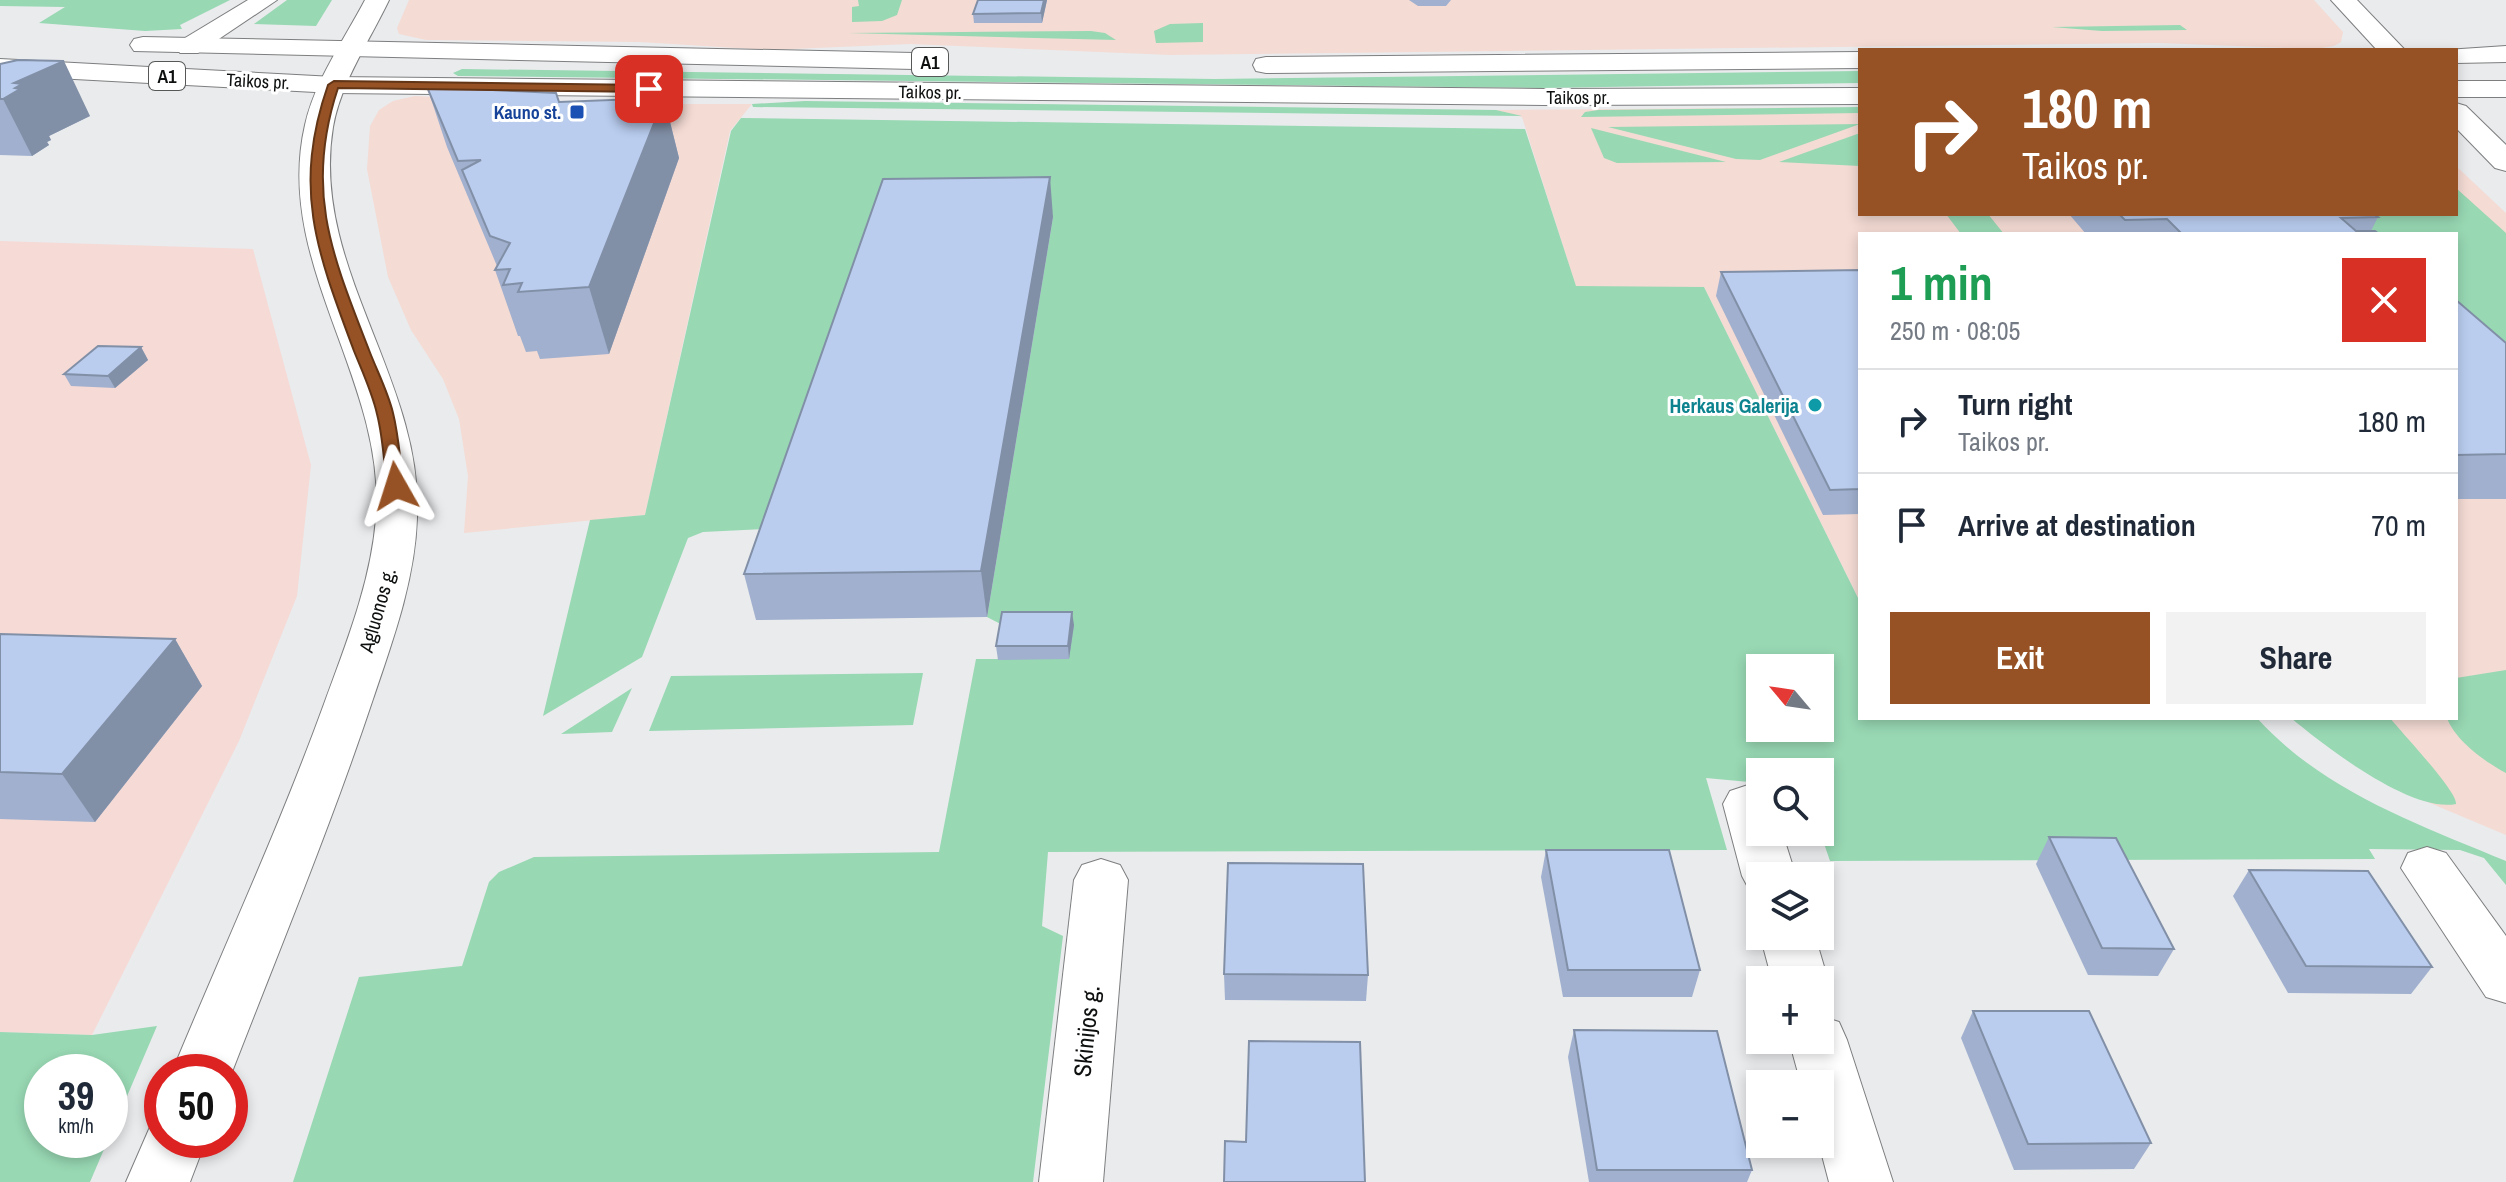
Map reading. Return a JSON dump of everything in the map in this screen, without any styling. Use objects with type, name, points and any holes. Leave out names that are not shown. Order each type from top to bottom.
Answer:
[{"type":"main road","points":[[189,47],[265,0]]},
{"type":"main road","name":"Agluonos g.","points":[[209,1054],[339,730],[374,628],[392,554],[397,513],[394,460],[385,413],[333,276],[322,235],[314,176],[319,127],[334,85],[377,0]]},
{"type":"main road","points":[[2343,0],[2390,48]]},
{"type":"main road","name":"Taikos pr.","points":[[110,44],[351,52],[946,62]]},
{"type":"main road","points":[[2458,55],[2506,54]]},
{"type":"main road","name":"Taikos pr.","points":[[1240,65],[1858,60]]},
{"type":"main road","name":"Taikos pr.","points":[[0,67],[334,85],[1513,97],[1858,96]]},
{"type":"main road","points":[[2458,89],[2506,89]]},
{"type":"main road","points":[[2458,114],[2506,162]]},
{"type":"main road","points":[[2427,868],[2506,980]]},
{"type":"main road","name":"Skinijos g.","points":[[1071,1182],[1101,880]]},
{"type":"main road","points":[[1822,1054],[1861,1182]]},
{"type":"main road","points":[[158,1182],[168,1158]]},
{"type":"shaded area","points":[[409,0],[2314,0],[2343,32],[2341,42],[2322,48],[2159,43],[1171,55],[910,44],[768,50],[640,42],[426,40],[399,34],[397,28]]},
{"type":"shaded area","points":[[415,96],[573,104],[752,104],[730,131],[645,515],[464,533],[468,476],[459,419],[443,379],[411,330],[388,277],[367,169],[370,126],[379,110],[393,101]]},
{"type":"shaded area","points":[[1858,107],[1858,216],[2458,216],[2458,168],[2506,213],[2506,835],[2411,795],[2367,772],[2294,720],[2458,720],[2458,232],[1858,232],[1858,598],[1704,287],[1576,287],[1522,117],[1496,110]]},
{"type":"shaded area","points":[[0,241],[253,249],[311,465],[297,596],[239,741],[92,1035],[0,1032]]},
{"type":"green space","points":[[0,0],[230,0],[180,25],[182,29],[145,31],[39,23],[65,7],[0,6]]},
{"type":"green space","points":[[287,0],[332,0],[316,26],[254,24]]},
{"type":"green space","points":[[858,0],[902,0],[897,15],[882,21],[852,22],[852,7],[859,6]]},
{"type":"green space","points":[[1203,23],[1203,42],[1156,43],[1154,31],[1170,24]]},
{"type":"green space","points":[[2180,25],[2187,30],[2102,31],[2052,27]]},
{"type":"green space","points":[[848,33],[1105,33],[1116,40]]},
{"type":"green space","points":[[462,69],[1215,79],[1858,71],[1858,83],[1540,88],[458,76],[453,73]]},
{"type":"green space","points":[[805,101],[1496,110],[1522,116],[753,107],[752,104]]},
{"type":"green space","points":[[1858,107],[1858,113],[1581,117],[1585,112]]},
{"type":"green space","points":[[741,118],[1525,129],[1576,286],[1704,287],[1858,598],[1858,720],[2259,720],[2283,744],[2341,786],[2406,819],[2506,861],[2506,885],[2484,858],[2460,850],[2369,849],[2375,859],[1830,861],[1825,846],[1834,846],[1834,758],[1746,758],[1746,782],[1706,778],[1727,850],[1048,852],[1042,926],[1063,936],[1033,1182],[293,1182],[359,977],[462,966],[489,882],[499,872],[534,857],[939,852],[976,659],[1069,659],[987,617],[1053,217],[787,528],[703,532],[688,538],[642,657],[543,716],[590,520],[645,515],[731,131]]},
{"type":"green space","points":[[1858,124],[1760,160],[1736,159],[1608,127]]},
{"type":"green space","points":[[1591,128],[1726,162],[1617,163],[1604,158]]},
{"type":"green space","points":[[1858,134],[1858,166],[1779,162]]},
{"type":"green space","points":[[2458,190],[2506,233],[2506,353],[2458,312],[2458,232],[2364,232],[2345,216],[2458,216]]},
{"type":"green space","points":[[1948,216],[1990,216],[2002,232],[1960,232]]},
{"type":"green space","points":[[2506,670],[2506,773],[2472,750],[2451,726],[2448,720],[2458,720],[2458,678]]},
{"type":"green space","points":[[923,673],[913,725],[649,731],[671,676]]},
{"type":"green space","points":[[632,688],[612,732],[561,734]]},
{"type":"green space","points":[[2294,720],[2392,720],[2439,775],[2456,804],[2437,804],[2393,788],[2325,745]]},
{"type":"green space","points":[[157,1026],[128,1094],[128,1054],[24,1054],[24,1158],[100,1158],[90,1182],[0,1182],[0,1032],[92,1035]]},
{"type":"building","points":[[978,0],[1044,0],[1041,13],[973,14]]},
{"type":"building","points":[[18,60],[64,61],[14,83],[22,84],[15,88],[20,89],[0,99],[0,64]]},
{"type":"building","points":[[427,87],[556,93],[559,102],[664,98],[589,287],[518,292],[522,283],[503,285],[510,269],[495,270],[510,243],[490,236],[462,170],[481,160],[458,161]]},
{"type":"building","points":[[1050,177],[981,571],[744,574],[883,179]]},
{"type":"building","points":[[2121,216],[2378,217],[2341,218],[2356,231],[2376,232],[2180,232],[2167,219],[2125,220]]},
{"type":"building","name":"Herkaus Galerija","points":[[1858,270],[1858,489],[1830,490],[1721,272]]},
{"type":"building","points":[[2458,302],[2506,343],[2506,454],[2458,455]]},
{"type":"building","points":[[98,346],[141,347],[108,376],[64,374]]},
{"type":"building","points":[[1002,612],[1072,612],[1068,646],[996,646]]},
{"type":"building","points":[[0,634],[175,639],[62,774],[0,772]]},
{"type":"building","points":[[2049,837],[2116,838],[2174,949],[2102,948]]},
{"type":"building","points":[[1546,850],[1669,850],[1700,970],[1568,970]]},
{"type":"building","points":[[1228,863],[1363,864],[1368,975],[1224,974]]},
{"type":"building","points":[[2249,870],[2368,871],[2432,967],[2306,966]]},
{"type":"building","points":[[1973,1011],[2089,1011],[2151,1143],[2028,1144]]},
{"type":"building","points":[[1574,1030],[1717,1031],[1746,1146],[1746,1158],[1749,1158],[1752,1170],[1597,1170]]},
{"type":"building","points":[[1249,1041],[1360,1042],[1365,1182],[1224,1182],[1225,1141],[1246,1142]]},
{"type":"place","name":"Kauno st.","points":[[577,112]]},
{"type":"place","name":"Herkaus Galerija","points":[[1815,405]]},
{"type":"route","points":[[396,486],[385,413],[333,276],[322,235],[314,176],[319,127],[334,85],[649,89]]}]
